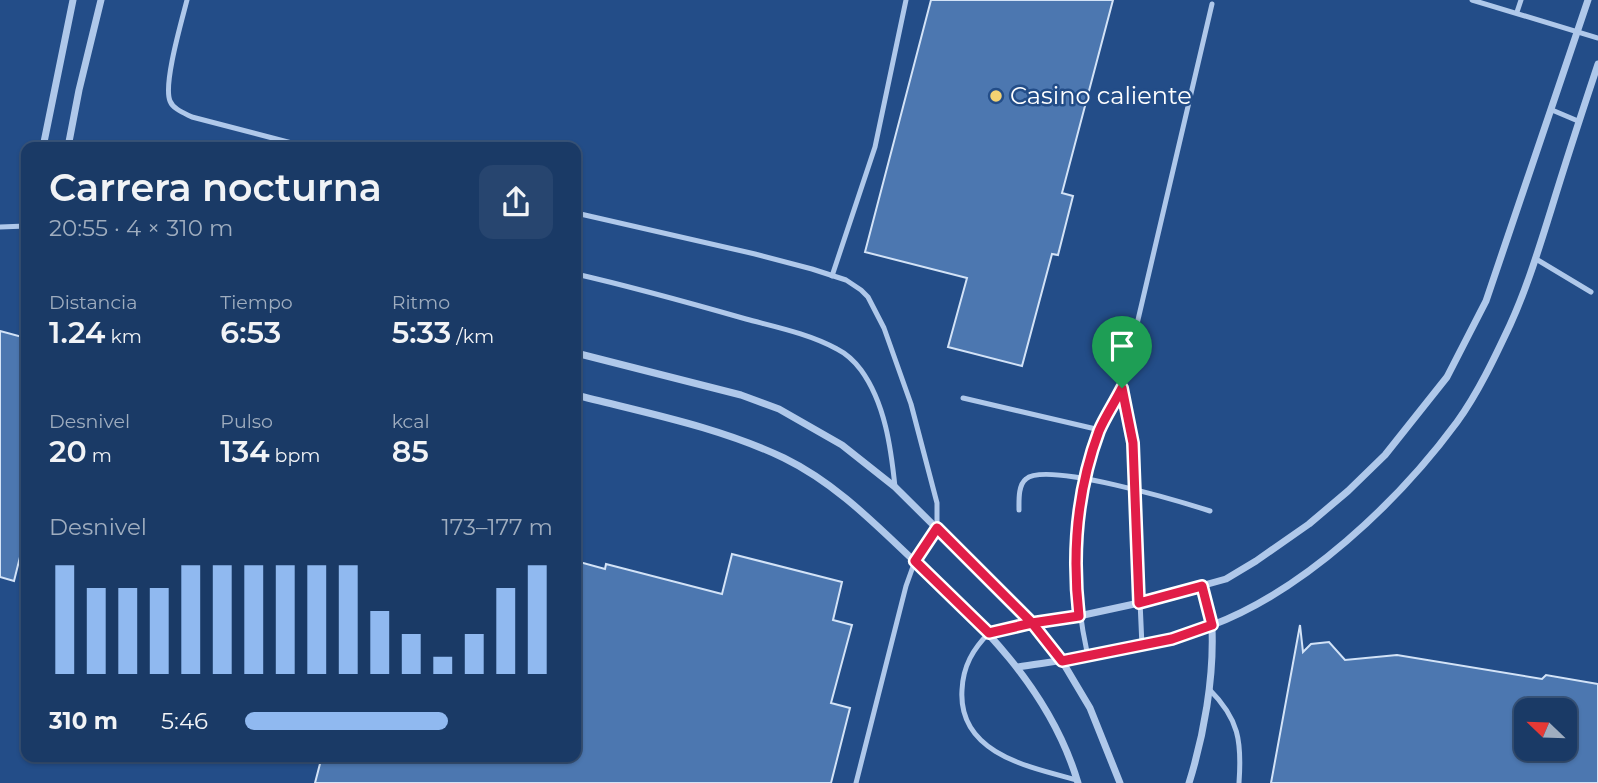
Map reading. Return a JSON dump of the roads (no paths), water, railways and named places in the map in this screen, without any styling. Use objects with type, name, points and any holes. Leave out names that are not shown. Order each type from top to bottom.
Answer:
[{"type":"street","points":[[44,142],[73,0]]},
{"type":"street","points":[[69,142],[101,0]]},
{"type":"street","points":[[989,633],[1139,603],[1226,579],[1309,524],[1385,455],[1447,377],[1486,301],[1588,0]]},
{"type":"street","points":[[1018,667],[1142,646],[1212,625],[1262,600],[1324,557],[1385,503],[1430,456],[1458,420],[1511,323],[1536,259],[1598,64]]},
{"type":"street","points":[[581,355],[741,395],[779,409],[842,445],[895,487],[1032,623],[1062,661],[1090,708],[1120,783]]},
{"type":"street","points":[[581,397],[724,435],[784,458],[835,488],[989,633],[1018,667],[1053,721],[1067,749],[1077,781]]},
{"type":"street","points":[[1189,783],[1209,689],[1212,625],[1202,586]]},
{"type":"lane","points":[[187,0],[170,74],[170,102],[175,108],[192,117],[284,142]]},
{"type":"lane","points":[[832,276],[875,147],[906,0]]},
{"type":"lane","points":[[1472,0],[1598,38]]},
{"type":"lane","points":[[1517,12],[1521,0]]},
{"type":"lane","points":[[1088,657],[1076,588],[1076,542],[1085,479],[1100,430],[1122,388],[1212,4]]},
{"type":"lane","points":[[1552,110],[1578,121]]},
{"type":"lane","points":[[581,214],[755,254],[832,276],[861,290],[876,309],[911,404],[928,463],[937,503],[937,528],[915,561],[899,610],[856,783]]},
{"type":"lane","points":[[0,227],[21,226]]},
{"type":"lane","points":[[1536,259],[1591,292]]},
{"type":"lane","points":[[581,275],[785,330],[837,349],[852,359],[872,389],[885,424],[895,487]]},
{"type":"lane","points":[[1122,388],[1133,443],[1142,646]]},
{"type":"lane","points":[[963,398],[1100,430]]},
{"type":"lane","points":[[1019,510],[1022,484],[1026,479],[1056,473],[1136,490],[1210,512]]},
{"type":"lane","points":[[989,633],[976,647],[962,678],[961,703],[964,719],[974,735],[988,747],[1015,761],[1077,781]]},
{"type":"lane","points":[[1209,689],[1226,706],[1233,720],[1239,741],[1239,783]]},
{"type":"place","name":"Casino caliente","points":[[996,96]]}]
